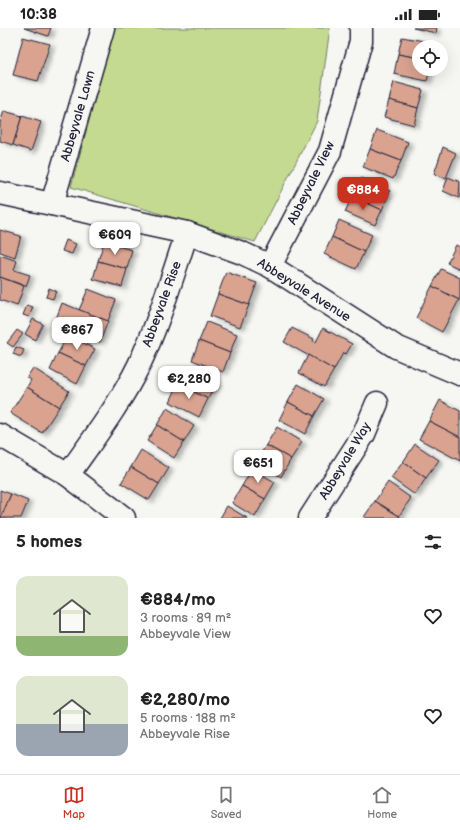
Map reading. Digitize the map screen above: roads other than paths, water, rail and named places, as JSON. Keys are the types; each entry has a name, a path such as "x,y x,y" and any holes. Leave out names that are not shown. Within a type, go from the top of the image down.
{"street":[{"name":"Abbeyvale Lawn","path":"52,204 103,28"},
{"name":"Abbeyvale View","path":"270,266 330,151 361,41 361,28"},
{"name":"Abbeyvale Avenue","path":"0,193 187,233 242,253 270,266 396,347 460,374"},
{"name":"Abbeyvale Rise","path":"68,475 122,396 139,364 157,323 187,233"},
{"name":"Abbeyvale Way","path":"310,518 364,434 377,403"},
{"path":"0,435 68,475 124,518"}]}
